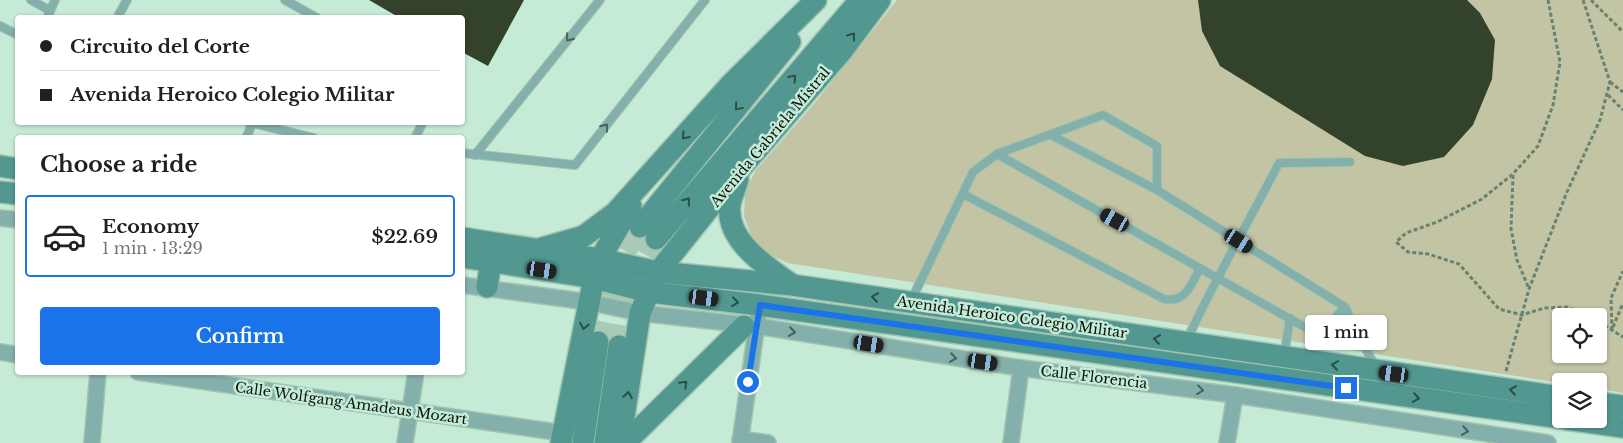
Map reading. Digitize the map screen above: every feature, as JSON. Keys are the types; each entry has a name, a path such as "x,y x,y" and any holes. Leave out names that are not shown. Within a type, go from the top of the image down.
{"street":[{"path":"535,250 584,236 615,213 731,84 816,0"},
{"name":"Avenida Gabriela Mistral","path":"822,0 745,99 648,233 860,0"},
{"name":"Avenida Gabriela Mistral","path":"620,443 640,313 658,272 742,167 842,50 880,0"},
{"path":"0,166 15,168"},
{"path":"742,167 730,206 732,224 752,256 792,285"},
{"path":"562,438 588,302 597,269 645,181"},
{"path":"0,192 15,194"},
{"path":"0,218 15,220"},
{"name":"Avenida Heroico Colegio Militar","path":"465,242 535,250 597,269 649,292 760,305 1552,417"},
{"name":"Avenida Heroico Colegio Militar","path":"465,242 491,261 658,272 792,285 1552,396"},
{"path":"487,287 491,261"},
{"path":"465,285 588,302"},
{"name":"Calle Florencia","path":"588,302 640,313 750,326 1021,368 1235,395 1491,439 1548,443"},
{"path":"760,305 750,326 740,441 768,443"},
{"path":"625,443 750,326"},
{"path":"583,443 609,344 605,443"},
{"path":"0,352 15,354"},
{"path":"1011,443 1021,368"},
{"path":"92,443 98,375"},
{"name":"Calle Wolfgang Amadeus Mozart","path":"159,375 410,411 562,438"},
{"path":"405,443 416,375"},
{"path":"1227,443 1235,395"},
{"path":"1607,404 1623,406"},
{"path":"1607,425 1623,427"}],"lane":[{"path":"31,0 48,14 55,0"},
{"path":"119,15 127,0"},
{"path":"285,0 312,15"},
{"path":"475,155 600,0"},
{"path":"465,153 575,165 705,0"},
{"path":"0,26 15,34"},
{"path":"910,302 973,172 997,154 1104,115 1158,146 1157,190"},
{"path":"258,125 299,135"},
{"path":"272,135 275,130"},
{"path":"1050,135 1157,190 1345,307 1377,371"},
{"path":"997,154 1308,329 1329,324 1345,307"},
{"path":"1186,343 1217,278 1239,241 1279,163 1350,162"},
{"path":"963,194 1164,299 1174,300 1185,295 1200,268"},
{"path":"1283,357 1290,318"}],"path":[{"path":"1548,0 1560,62 1553,105 1538,146 1513,174 1482,199 1436,222 1406,232 1396,242 1408,252 1428,254 1459,264 1499,309 1522,314 1544,308 1570,308"},
{"path":"1500,389 1530,289 1567,192 1600,120 1610,82 1583,0"},
{"path":"1591,0 1623,32"},
{"path":"1610,82 1623,92"},
{"path":"1607,94 1623,110"},
{"path":"1513,174 1511,229 1517,260 1530,289"},
{"path":"1612,330 1612,298 1623,271"},
{"path":"1612,330 1623,303"},
{"path":"1607,327 1623,337"}],"green space":[{"path":"897,0 1623,0 1623,393 1607,390 1607,373 1552,373 1552,382 788,263 766,253 751,235 744,216 745,191 756,170 813,105"}],"building":[{"path":"369,0 524,0 488,66 465,54 465,15 395,15"},
{"path":"1198,0 1467,0 1480,13 1495,40 1492,79 1473,125 1444,157 1403,166 1365,156 1220,66 1202,31"}],"tunnel":[{"path":"598,342 613,272 640,227"},
{"path":"619,346 628,290 656,239"}],"route":[{"path":"748,382 760,305 1346,388"}]}
